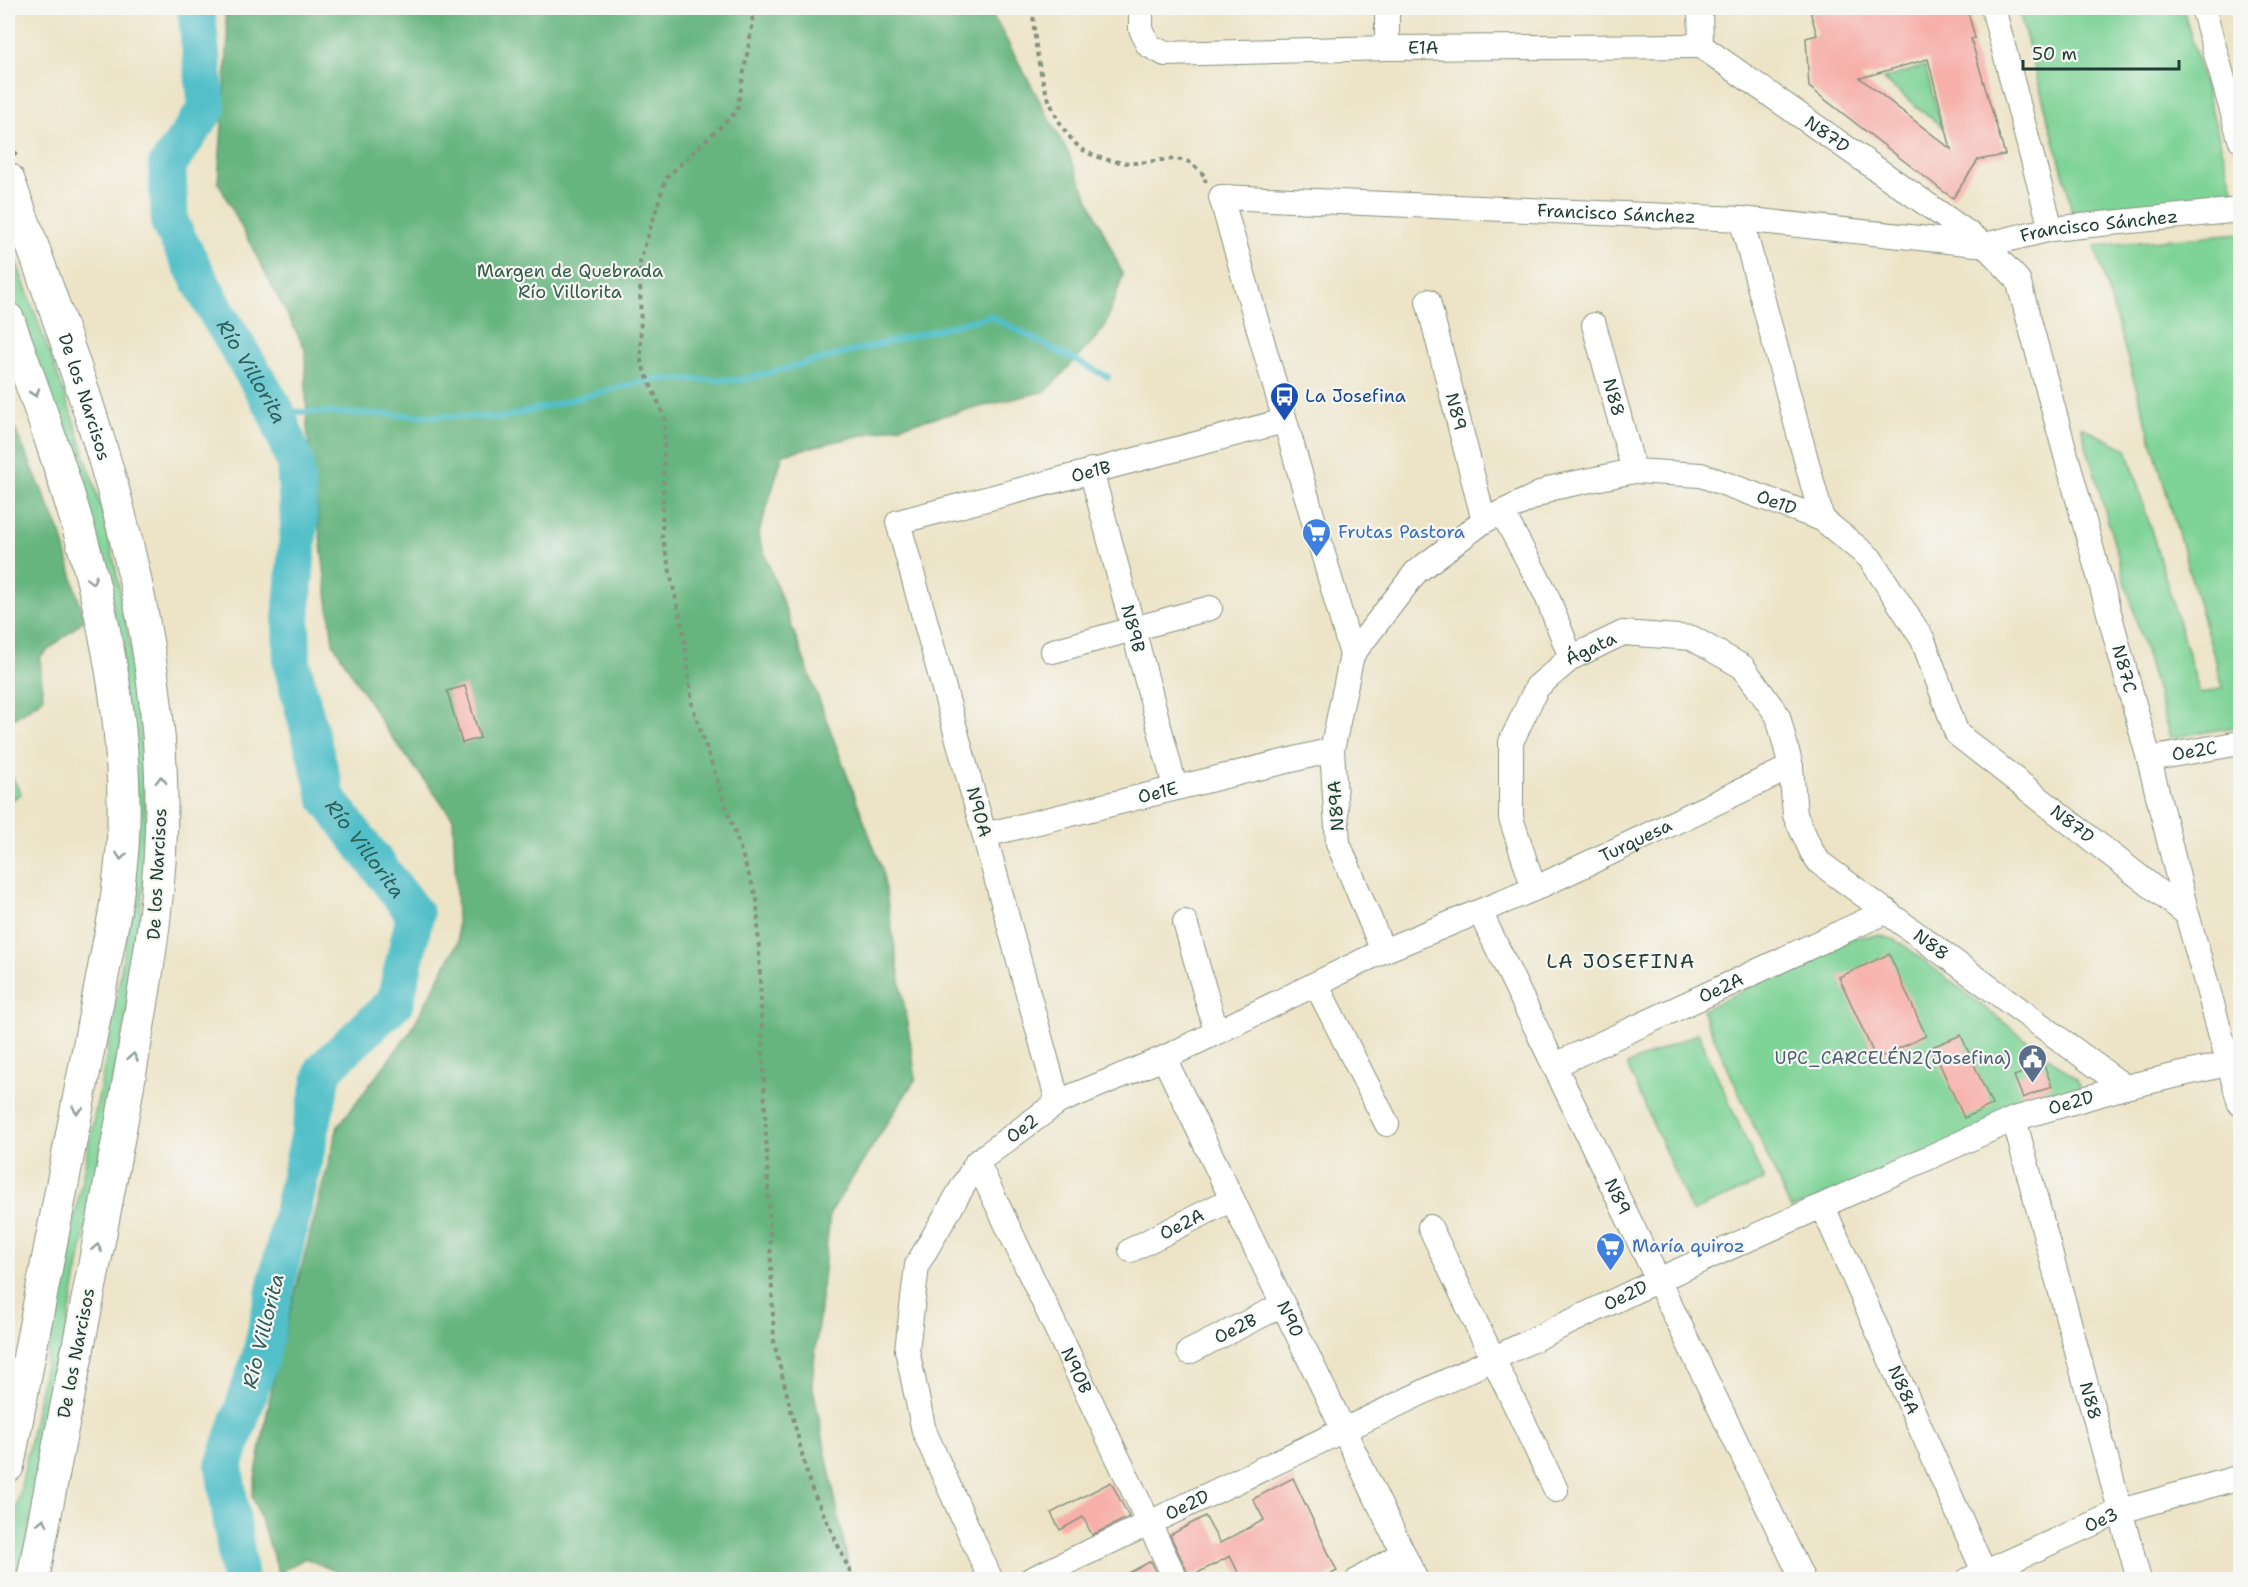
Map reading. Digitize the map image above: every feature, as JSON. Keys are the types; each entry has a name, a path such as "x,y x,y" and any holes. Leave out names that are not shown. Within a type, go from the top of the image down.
{"main road":[{"name":"De los Narcisos","path":"8,179 94,429 122,522 153,684 161,780 160,860 155,933 118,1144 33,1580"},
{"name":"De los Narcisos","path":"8,319 54,449 92,580 115,689 123,802 123,840 115,911 8,1466"}],"street":[{"name":"E1A","path":"1141,8 1142,29 1148,45 1165,54 1387,48 1701,46"},
{"path":"1387,8 1387,48"},
{"path":"1700,8 1701,46"},
{"path":"1993,8 2051,229"},
{"path":"2203,8 2241,139"},
{"name":"N87D","path":"1701,46 1984,245"},
{"name":"Francisco Sánchez","path":"1221,197 1741,219 1984,245 2051,229 2241,210"},
{"path":"1221,197 1284,422"},
{"path":"1741,219 1822,519"},
{"name":"N87C","path":"1984,245 2018,280 2149,759 2187,914 2235,1062 2241,1104"},
{"name":"N89","path":"1428,301 1493,516 1546,594 1570,658"},
{"name":"N88","path":"1594,325 1634,471"},
{"name":"Oe1B","path":"898,522 1284,422"},
{"name":"N89A","path":"1284,422 1352,655"},
{"name":"N89B","path":"1092,470 1175,787"},
{"name":"Oe1D","path":"1493,516 1552,488 1634,471 1701,474 1822,519 1870,558 1923,640 1957,734"},
{"name":"N89A","path":"1383,951 1338,843 1332,750 1352,655 1416,572 1493,516"},
{"name":"N90A","path":"898,522 1058,1102"},
{"path":"1053,651 1210,608"},
{"name":"Ágata","path":"1534,889 1511,818 1511,742 1537,687 1570,658 1623,633 1692,638 1743,667 1778,716 1791,767"},
{"name":"N87D","path":"1957,734 2187,914"},
{"name":"Oe2C","path":"2149,759 2241,743"},
{"name":"Oe1E","path":"985,835 1332,750"},
{"name":"N88","path":"1791,767 1795,815 1812,852 1820,863 2125,1087"},
{"name":"Turquesa","path":"1480,912 1534,889 1791,767"},
{"name":"Oe2A","path":"1555,1065 1887,911"},
{"name":"N89","path":"1480,912 1803,1580"},
{"name":"Oe2","path":"991,1580 924,1431 907,1350 917,1265 977,1162 1058,1102 1164,1058 1216,1030 1383,951 1480,912"},
{"path":"1185,922 1216,1030"},
{"path":"1316,984 1387,1124"},
{"name":"N90","path":"1164,1058 1416,1580"},
{"name":"Oe2D","path":"1030,1580 1149,1521 1658,1280 1823,1208 1987,1122 2017,1112 2235,1062"},
{"name":"N88","path":"2017,1112 2139,1580"},
{"name":"N90B","path":"977,1162 1176,1580"},
{"name":"Oe2A","path":"1131,1250 1232,1199"},
{"name":"N88A","path":"1823,1208 1976,1576"},
{"path":"1430,1227 1556,1490"},
{"name":"Oe2B","path":"1189,1352 1282,1305"},
{"name":"Oe3","path":"1976,1576 2121,1511 2241,1477"},
{"path":"1358,1580 1403,1553"}],"path":[{"path":"750,8 753,21 737,111 666,178 640,261 640,363 665,418 662,536 684,635 692,705 757,899 774,1343 810,1485 854,1580"},
{"path":"1033,8 1037,66 1055,112 1077,146 1096,156 1129,163 1157,160 1188,162 1206,177 1202,198 1221,197"}],"green space":[{"name":"Margen de Quebrada Río Villorita","path":"224,8 989,8 1066,149 1123,275 1104,329 1046,391 783,454 758,536 882,869 916,1078 830,1213 812,1383 851,1579 356,1580 305,1558 279,1573 252,1495 275,1370 338,1126 410,1032 458,942 453,818 385,728 333,643 307,427 305,349 218,182 228,38"},
{"path":"2018,8 2183,8 2235,195 2072,214 2068,191"},
{"path":"1925,66 1942,127 1883,79"},
{"path":"2240,233 2240,726 2170,738 2081,427 2127,449 2200,694 2223,688 2095,246"},
{"path":"8,239 74,421 102,510 115,565 137,681 147,838 136,965 19,1580 8,1579 8,1552 107,1053 132,905 112,601 106,569 8,298"},
{"path":"8,413 61,534 84,620 40,657 43,699 8,722"},
{"path":"8,769 21,794 8,802"},
{"path":"1878,935 1905,946 2077,1079 2080,1086 2078,1092 1791,1209 1702,1010 1852,938"},
{"path":"1698,1033 1764,1180 1692,1212 1627,1065"}],"building":[{"path":"1809,8 1967,8 1975,38 1971,39 2005,155 1978,160 1953,198 1809,87 1806,38 1817,35","holes":["1928,59 1951,149 1860,78"]},
{"path":"465,686 480,738 462,743 447,691"},
{"path":"1889,954 1926,1036 1876,1059 1839,977"},
{"path":"1961,1035 1992,1105 1964,1118 1932,1047"},
{"path":"2044,1065 2052,1086 2023,1098 2014,1076"},
{"path":"1293,1478 1337,1571 1320,1580 1242,1580 1230,1556 1190,1577 1170,1535 1205,1516 1220,1543 1264,1520 1253,1499"},
{"path":"1111,1482 1129,1517 1092,1535 1083,1517 1060,1530 1051,1513"},
{"path":"1151,1561 1160,1580 1116,1580"}],"waterway":[{"name":"Río Villorita","path":"196,8 207,108 167,166 170,224 217,313 276,411 295,463 299,524 291,618 292,665 327,798 415,915 395,1002 324,1069 260,1358 224,1466 240,1580"},
{"path":"276,411 502,418 652,379 741,380 990,316 1108,377"}],"place":[{"name":"La Josefina","path":"1284,422"},
{"name":"Frutas Pastora","path":"1317,558"},
{"name":"UPC_CARCELÉN2(Josefina)","path":"2032,1084"},
{"name":"María quiroz","path":"1611,1272"}],"district":[{"name":"LA JOSEFINA","path":"1621,961"}]}
